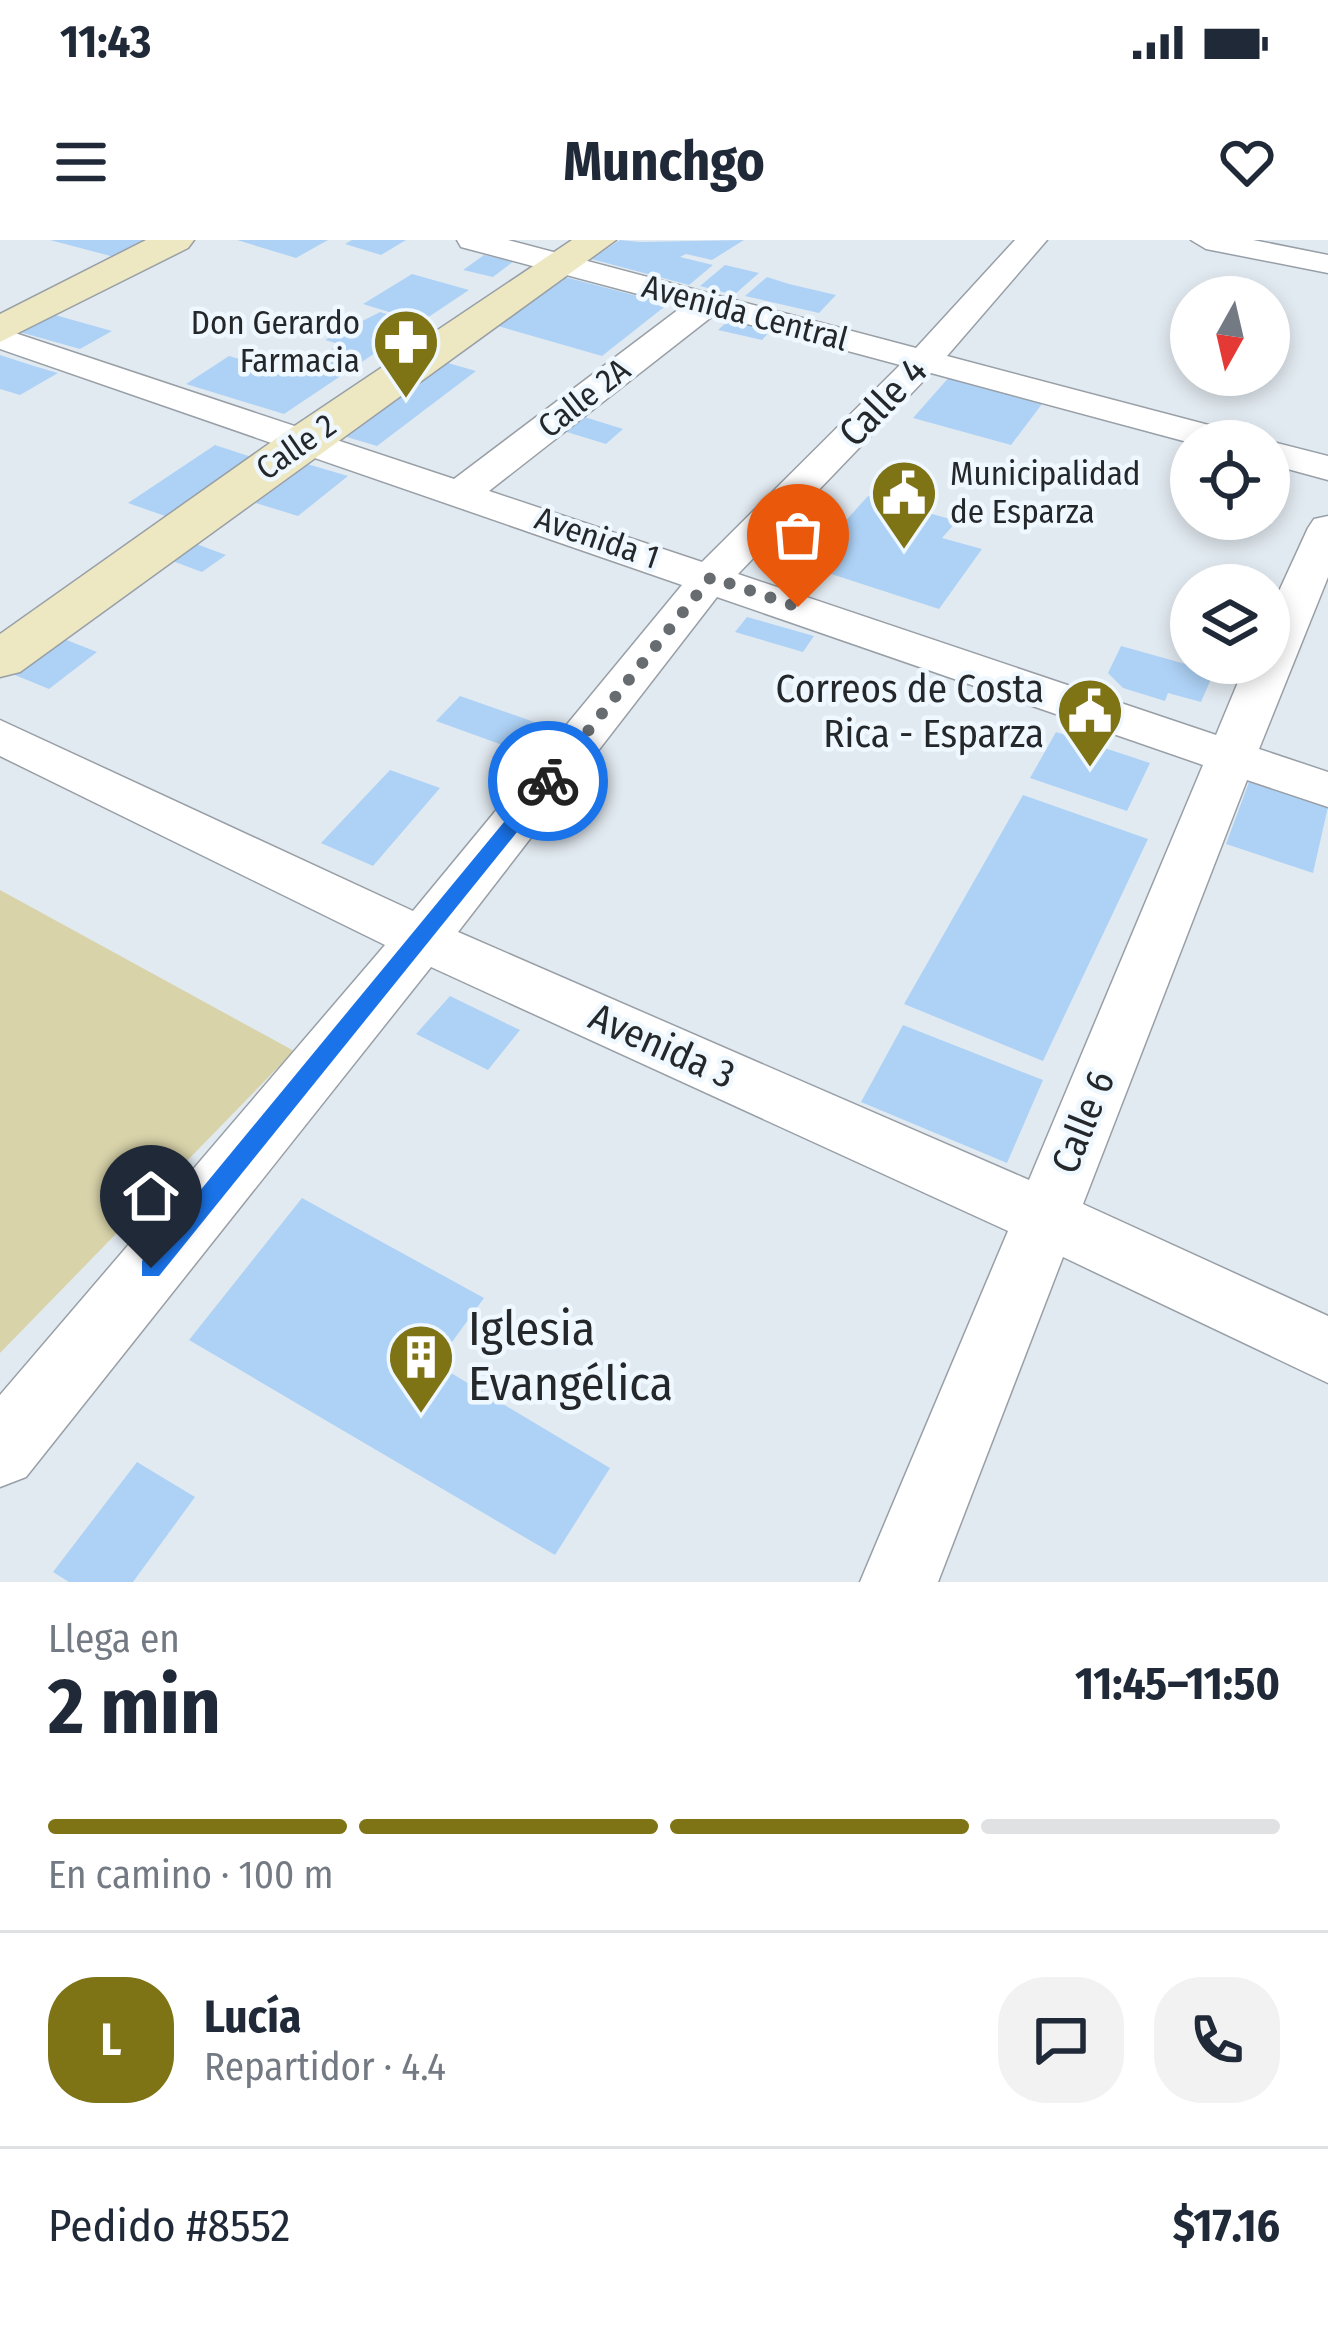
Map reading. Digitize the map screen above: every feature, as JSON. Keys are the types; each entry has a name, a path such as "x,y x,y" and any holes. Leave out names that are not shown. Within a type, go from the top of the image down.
{"street":[{"path":"0,334 175,240"},
{"name":"Avenida Central","path":"472,240 580,252 707,304 1170,426"},
{"name":"Calle 4","path":"0,1451 422,939 711,577 924,360 1032,240"},
{"path":"1207,240 1259,245 1328,264"},
{"name":"Calle 2","path":"0,660 303,441 580,252"},
{"name":"Calle 2A","path":"461,493 707,304"},
{"name":"Avenida 1","path":"0,334 1328,790"},
{"path":"1290,458 1328,468"},
{"name":"Calle 6","path":"1290,634 1311,606 1328,528"},
{"name":"Calle 6","path":"899,1582 1261,684"},
{"name":"Avenida 3","path":"0,736 422,939 1045,1217 1328,1350"}],"shaded area":[{"path":"0,890 294,1051 0,1353"}],"building":[{"path":"50,240 153,240 118,258"},
{"path":"237,240 328,240 296,258"},
{"path":"406,240 381,255 345,244"},
{"path":"620,240 744,240 712,260 680,257 713,265 689,285 591,259"},
{"path":"484,255 514,261 493,277 463,270"},
{"path":"725,265 759,273 734,295 700,286"},
{"path":"412,274 469,290 421,322 363,304"},
{"path":"561,276 668,304 602,356 491,324"},
{"path":"767,277 836,295 819,313 745,296"},
{"path":"380,312 413,322 386,339 393,341 284,414 186,384 229,356 293,375 339,344 325,340"},
{"path":"48,313 112,331 80,349 16,331"},
{"path":"731,318 774,327 762,340 718,330"},
{"path":"0,355 58,373 20,395 0,389"},
{"path":"434,359 476,371 377,446 333,433"},
{"path":"951,375 1045,400 1011,445 913,418"},
{"path":"575,414 623,429 606,444 557,429"},
{"path":"215,445 267,462 182,522 128,503"},
{"path":"297,461 348,476 298,516 246,500"},
{"name":"Municipalidad de Esparza","path":"868,496 957,521 942,538 982,549 939,609 822,571 836,554 820,549"},
{"path":"191,542 226,555 202,572 167,559"},
{"path":"747,617 814,636 803,652 735,632"},
{"path":"59,637 97,652 49,689 10,673"},
{"path":"1121,646 1170,660 1170,684 1209,684 1201,702 1168,693 1165,701 1123,688 1108,673"},
{"path":"460,696 540,724 516,750 436,721"},
{"name":"Correos de Costa Rica - Esparza","path":"1056,732 1150,763 1127,811 1030,778"},
{"path":"390,770 440,788 373,866 321,843"},
{"path":"1249,782 1328,807 1313,873 1226,844"},
{"path":"1023,795 1148,839 1043,1061 904,1004"},
{"path":"450,996 520,1030 488,1070 416,1034"},
{"path":"903,1025 1043,1080 1007,1163 861,1102"},
{"name":"Iglesia Evangélica","path":"302,1198 484,1298 436,1364 610,1468 555,1555 189,1340"},
{"path":"137,1462 195,1497 133,1582 69,1582 53,1572"}],"way so far":[{"path":"548,781 711,577 798,607"}],"place":[{"name":"Don Gerardo Farmacia","path":"406,401"},
{"name":"Municipalidad de Esparza","path":"904,552"},
{"name":"Correos de Costa Rica - Esparza","path":"1090,770"},
{"name":"Iglesia Evangélica","path":"421,1416"}],"route":[{"path":"151,1268 548,781"}]}
